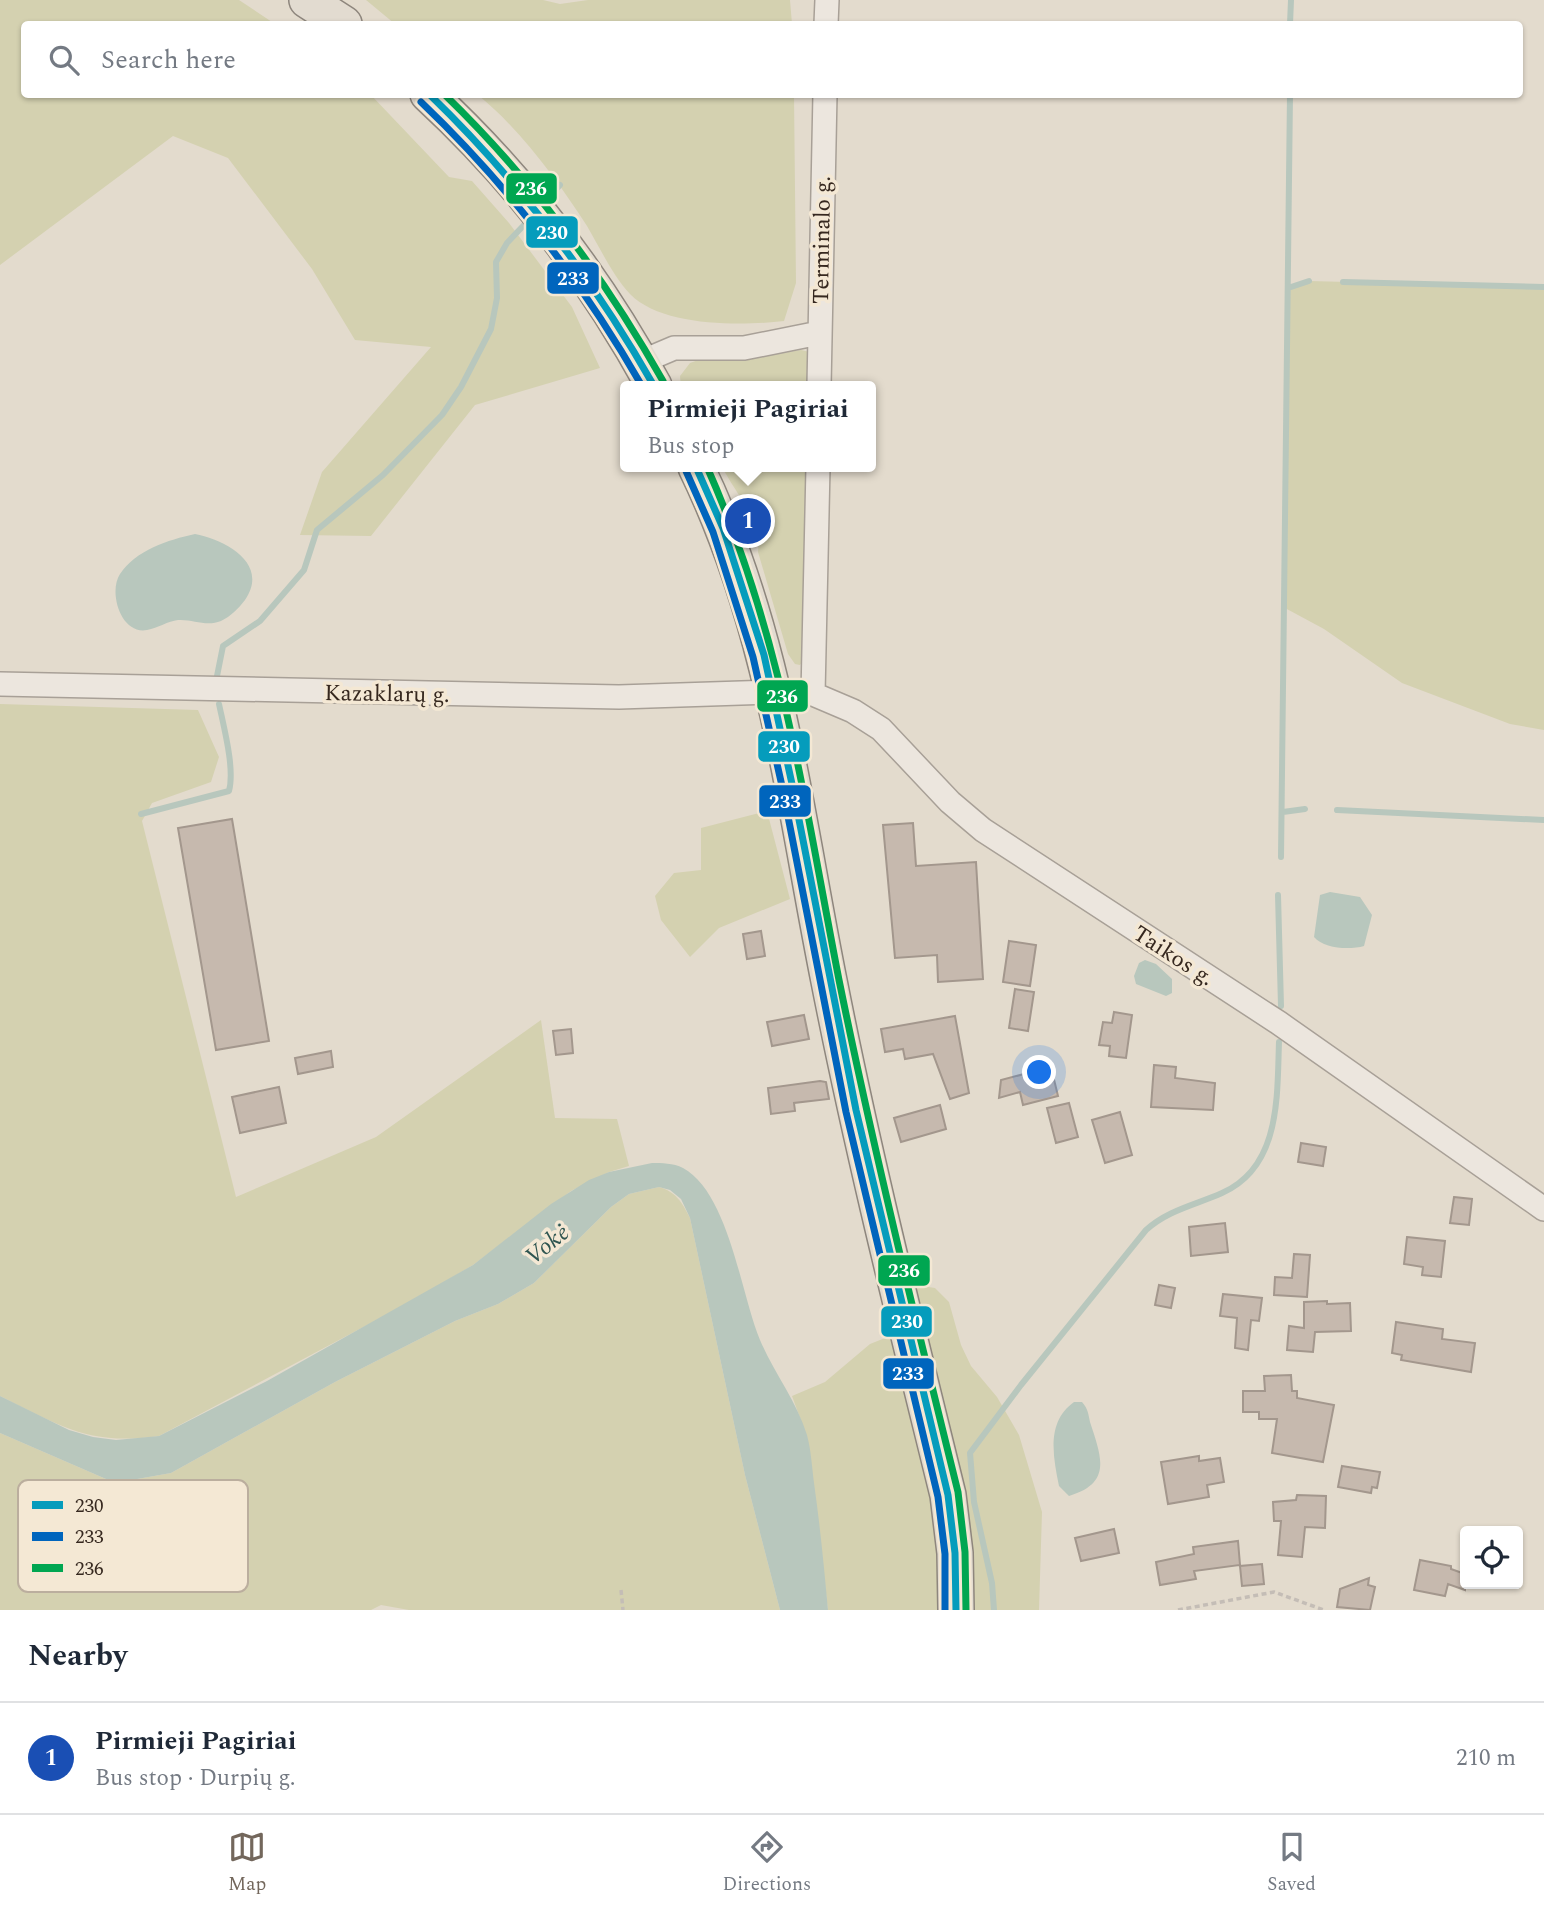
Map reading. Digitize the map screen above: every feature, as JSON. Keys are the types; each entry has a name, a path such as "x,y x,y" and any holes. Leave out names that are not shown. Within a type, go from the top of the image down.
{"main road":[{"path":"307,0 339,21"},
{"path":"432,98 489,154 557,235 648,374"},
{"path":"698,472 733,554 775,692 858,1126 948,1495 955,1553 957,1610"}],"street":[{"path":"826,21 827,0"},
{"name":"Terminalo g.","path":"819,381 825,98"},
{"path":"648,374 674,348 744,348 820,333"},
{"path":"775,692 813,694 818,472"},
{"name":"Kazaklarų g.","path":"0,684 619,696 775,692"},
{"name":"Taikos g.","path":"813,694 853,711 881,729 950,802 983,830 1279,1023 1544,1209"}],"path":[{"path":"621,1590 623,1610"},
{"path":"1178,1610 1273,1592 1324,1610"}],"shaded area":[{"path":"0,0 239,0 270,21 21,21 21,98 374,98 449,177 472,181 509,223 572,307 600,368 475,405 371,536 300,535 322,472 431,347 355,340 312,269 228,158 173,136 0,265"},
{"path":"366,0 543,0 560,4 588,0 790,0 792,21 391,21"},
{"path":"481,98 794,98 796,283 784,321 747,324 703,322 662,313 644,305 630,294 618,279 564,191 509,123"},
{"path":"1309,281 1544,287 1544,730 1510,724 1402,683 1324,629 1285,608 1288,288"},
{"path":"801,350 810,352 813,381 680,381 680,376 690,363 704,358 740,360"},
{"path":"725,472 810,472 805,658 800,665 795,664 788,654 758,552 756,529 747,508"},
{"path":"0,704 198,710 219,757 211,782 152,803 142,821 236,1197 376,1137 541,1020 555,1118 617,1119 629,1166 609,1172 571,1191 473,1265 416,1299 159,1436 94,1436 58,1424 0,1396"},
{"path":"767,811 790,899 719,928 690,957 661,920 655,896 674,873 701,870 701,828"},
{"path":"659,1187 678,1198 690,1218 745,1475 780,1610 409,1610 381,1605 371,1610 0,1610 0,1433 106,1479 116,1480 18,1480 18,1592 248,1592 248,1480 132,1480 171,1473 335,1382 455,1321 498,1304 534,1283 611,1207 629,1194"},
{"path":"909,1284 935,1288 949,1302 961,1345 971,1366 997,1397 1019,1435 1042,1512 1039,1610 968,1610"},
{"path":"895,1334 926,1463 938,1532 941,1610 828,1610 807,1437 792,1396 825,1382 870,1344"}],"water":[{"path":"195,534 231,548 248,564 252,575 251,587 245,600 231,615 215,623 178,620 147,630 130,626 119,611 116,601 120,574 144,552 174,539"},
{"path":"1330,892 1360,897 1372,915 1364,946 1338,948 1324,944 1314,937 1320,895"},
{"path":"1145,960 1156,964 1172,979 1172,993 1166,996 1136,984 1134,976 1139,963"},
{"name":"Vokė","path":"652,1163 671,1164 683,1168 699,1181 712,1199 732,1246 760,1340 807,1435 828,1610 780,1610 745,1475 690,1218 681,1199 670,1190 659,1187 629,1194 611,1207 534,1283 498,1304 455,1321 335,1382 171,1473 132,1480 106,1479 0,1433 0,1396 69,1430 93,1437 116,1440 159,1436 267,1381 473,1265 551,1204 589,1180 609,1172"},
{"path":"1074,1402 1082,1402 1087,1409 1098,1446 1100,1467 1092,1484 1069,1496 1059,1486 1054,1440 1059,1419"}],"building":[{"path":"232,819 269,1041 216,1050 178,828"},
{"path":"913,823 916,866 976,862 983,979 938,982 937,955 895,958 883,825"},
{"path":"761,931 765,956 747,959 743,934"},
{"path":"1009,941 1036,945 1030,986 1003,982"},
{"path":"1015,989 1034,992 1028,1031 1009,1028"},
{"path":"1114,1012 1132,1015 1126,1058 1109,1056 1110,1046 1099,1045 1103,1022 1112,1023"},
{"path":"804,1015 809,1039 772,1046 767,1022"},
{"path":"955,1016 969,1093 950,1099 933,1054 905,1059 903,1049 885,1052 881,1029"},
{"path":"571,1029 573,1053 556,1055 553,1031"},
{"path":"331,1051 333,1067 298,1074 295,1058"},
{"path":"1154,1065 1176,1067 1175,1078 1215,1083 1213,1110 1151,1107"},
{"path":"1051,1067 1058,1096 1023,1105 1020,1092 999,1098 1001,1080"},
{"path":"826,1082 829,1099 794,1103 795,1111 771,1114 768,1088"},
{"path":"279,1087 286,1123 240,1133 232,1097"},
{"path":"1069,1103 1078,1137 1056,1143 1047,1108"},
{"path":"940,1105 946,1129 901,1142 894,1118"},
{"path":"1120,1112 1132,1155 1105,1163 1092,1120"},
{"path":"1301,1143 1326,1147 1323,1166 1298,1162"},
{"path":"1454,1197 1472,1199 1469,1225 1450,1223"},
{"path":"1225,1223 1228,1252 1191,1256 1189,1227"},
{"path":"1407,1237 1445,1241 1441,1277 1422,1275 1423,1267 1404,1264"},
{"path":"1294,1254 1310,1255 1307,1297 1274,1295 1275,1277 1292,1278"},
{"path":"1159,1285 1175,1288 1171,1308 1155,1305"},
{"path":"1223,1294 1262,1298 1259,1321 1251,1320 1248,1350 1235,1348 1237,1318 1220,1316"},
{"path":"1327,1301 1327,1304 1350,1303 1351,1331 1315,1332 1313,1352 1287,1350 1289,1326 1304,1328 1304,1302"},
{"path":"1396,1322 1443,1329 1442,1339 1475,1343 1471,1372 1401,1360 1402,1355 1392,1353"},
{"path":"1291,1375 1292,1391 1297,1391 1297,1398 1334,1405 1323,1462 1272,1453 1277,1419 1259,1419 1259,1412 1243,1412 1243,1391 1265,1391 1264,1376"},
{"path":"1199,1456 1199,1461 1220,1458 1224,1482 1207,1485 1209,1497 1168,1504 1161,1462"},
{"path":"1342,1466 1380,1472 1377,1488 1372,1487 1371,1493 1338,1487"},
{"path":"1297,1495 1326,1496 1325,1528 1305,1527 1302,1557 1278,1555 1281,1521 1274,1521 1273,1502 1296,1500"},
{"path":"1114,1529 1119,1553 1081,1561 1075,1538"},
{"path":"1238,1541 1240,1565 1194,1571 1196,1579 1160,1585 1156,1562 1194,1554 1193,1547"},
{"path":"1420,1560 1451,1566 1451,1569 1460,1572 1460,1588 1448,1584 1445,1596 1414,1590"},
{"path":"1262,1564 1264,1584 1242,1586 1240,1566"},
{"path":"1369,1578 1368,1585 1375,1587 1370,1610 1337,1607 1340,1589"}],"waterway":[{"path":"1290,21 1291,0"},
{"path":"1281,857 1290,98"},
{"path":"549,197 560,185"},
{"path":"217,676 223,646 260,621 304,570 317,530 383,475 442,415 461,387 491,329 497,298 496,262 507,243 525,224"},
{"path":"1288,288 1309,281"},
{"path":"1343,282 1544,287"},
{"path":"141,814 229,791 230,760 219,704"},
{"path":"1283,812 1305,809"},
{"path":"1337,810 1544,820"},
{"path":"1278,895 1281,1006"},
{"path":"994,1610 992,1583 974,1502 970,1453 1146,1230 1173,1213 1222,1193 1241,1181 1256,1166 1272,1128 1276,1107 1279,1042"}],"transit line":[{"name":"230","path":"433,98 493,161 552,232 605,307 651,381"},
{"name":"236","path":"448,98 507,160 564,230 616,303 663,381"},
{"name":"233","path":"421,102 484,167 542,236 594,309 639,381"},
{"name":"233","path":"686,472 713,532 753,657 782,786 846,1112 938,1497 945,1554 945,1610"},
{"name":"230","path":"698,472 723,528 764,655 856,1110 948,1495 955,1553 956,1610"},
{"name":"236","path":"709,472 733,530 754,593 788,719 866,1109 958,1492 965,1552 966,1610"}],"place":[{"name":"Pirmieji Pagiriai","path":"748,521"}]}
